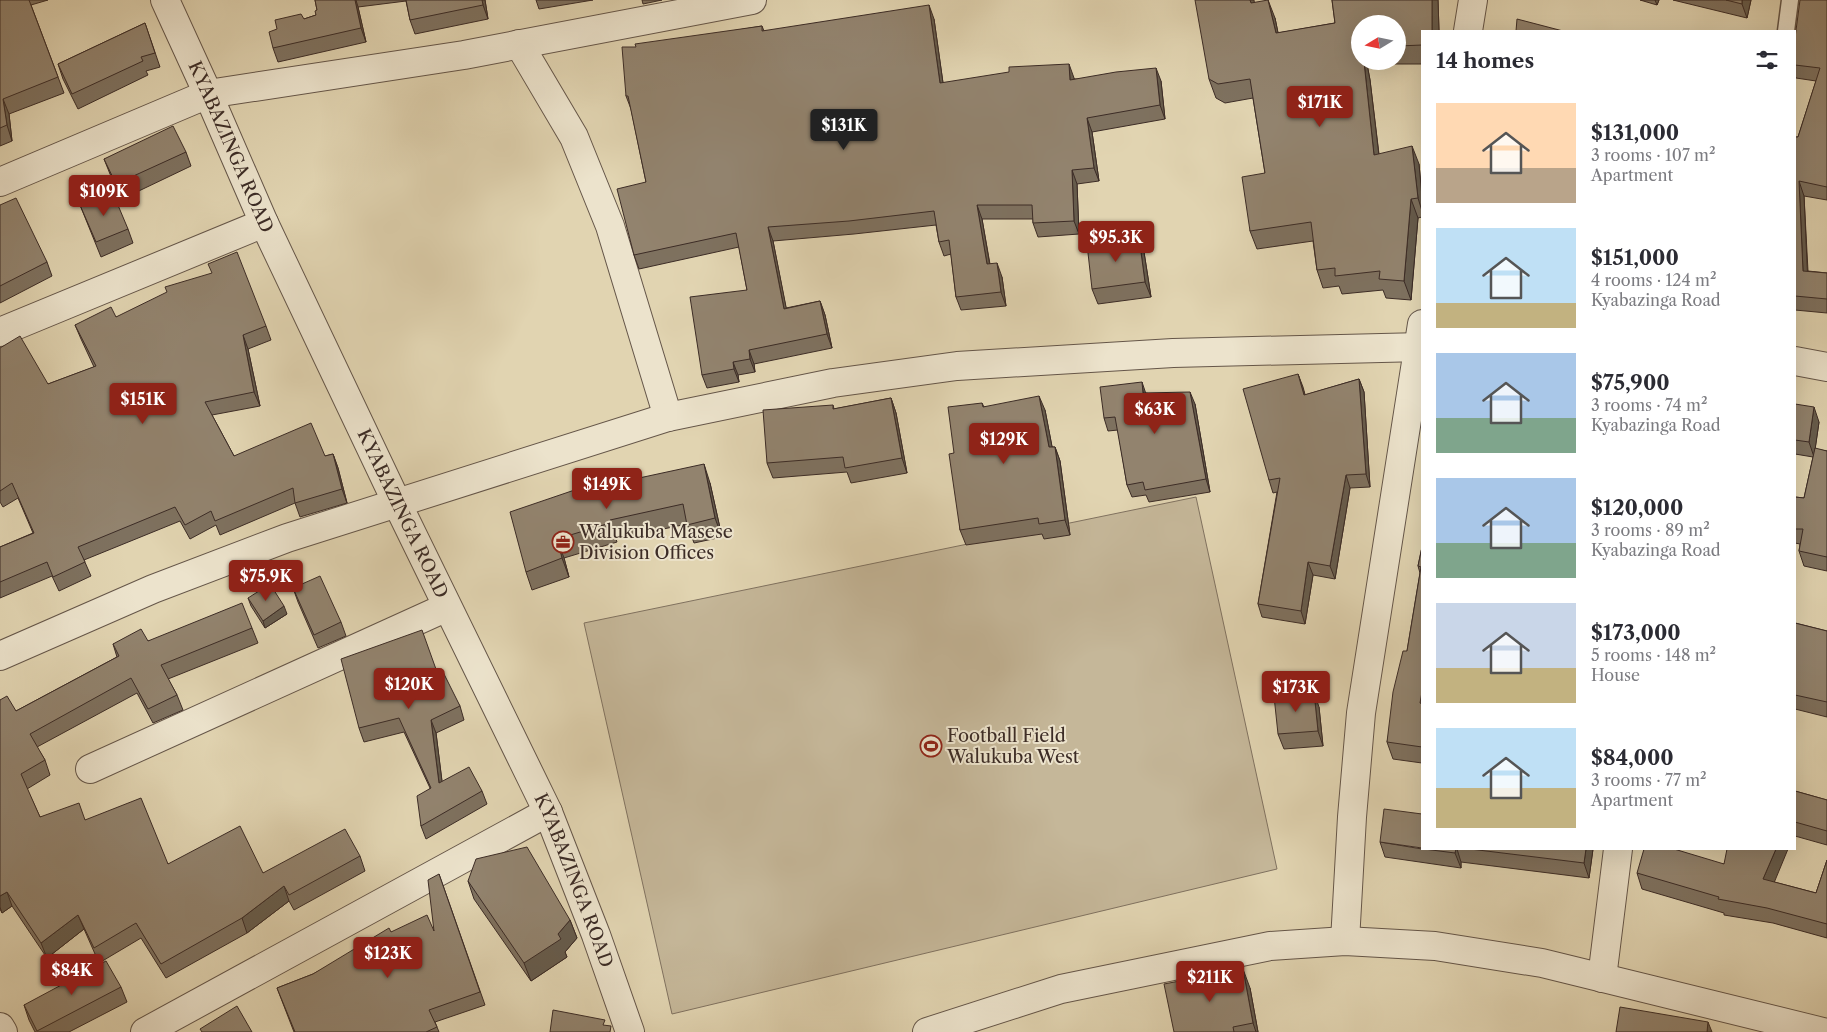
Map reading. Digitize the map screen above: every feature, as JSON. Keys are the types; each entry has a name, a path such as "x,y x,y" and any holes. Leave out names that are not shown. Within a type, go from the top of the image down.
{"street":[{"name":"KYABAZINGA ROAD","path":"165,0 264,223 397,504 548,812 596,935 630,1032"},
{"path":"0,182 208,94 464,55 752,0"},
{"path":"1468,30 1473,0"},
{"path":"519,44 574,137 610,226 668,417"},
{"path":"0,332 264,223"},
{"path":"0,656 153,589 287,538 668,417 833,383 957,366 1421,339 1361,713 1344,941"},
{"path":"1796,361 1827,367"},
{"path":"90,770 447,606"},
{"path":"145,1032 548,812"},
{"path":"1602,978 1618,850"},
{"path":"927,1032 1061,989 1270,946 1344,941 1436,946 1542,963 1823,1032"},
{"path":"0,1027 3,1032"}],"lane":[{"path":"1786,30 1790,0"}],"shaded area":[{"name":"Football Field Walukuba West","path":"1196,497 1277,869 672,1014 584,623"}],"building":[{"path":"0,0 29,0 58,77 3,99 7,125 0,128"},
{"path":"315,0 355,0 361,28 273,48 269,32 277,29 275,20 301,14 304,19 316,15"},
{"path":"406,0 482,0 483,5 410,20"},
{"path":"1195,0 1250,0 1251,3 1268,0 1276,33 1335,23 1332,0 1432,0 1432,30 1421,30 1421,45 1406,46 1406,15 1351,15 1351,70 1365,70 1374,155 1412,146 1418,198 1411,199 1404,281 1379,279 1380,271 1335,276 1335,268 1317,270 1311,222 1250,231 1242,177 1265,173 1250,79 1218,84 1209,79"},
{"path":"1726,0 1742,0 1742,4"},
{"path":"1800,0 1827,0 1827,187 1799,181 1803,271 1827,273 1827,299 1796,296 1796,137 1798,137 1820,68 1796,65 1796,30"},
{"path":"929,5 940,83 1009,72 1009,67 1069,64 1070,80 1116,72 1156,68 1160,105 1087,118 1094,168 1072,170 1074,221 1033,223 1032,205 977,205 987,264 997,263 1001,292 956,297 949,240 939,242 934,211 849,221 768,227 784,309 820,301 827,334 749,350 750,359 733,362 734,369 702,375 690,297 747,290 736,233 634,255 617,189 646,182 628,96 626,96 622,47 636,47 635,44 762,26 762,31"},
{"path":"1517,19 1559,30 1516,30"},
{"path":"145,23 155,53 141,57 143,61 72,94 58,64"},
{"path":"173,126 186,152 116,184 104,159"},
{"path":"112,191 128,229 96,242 80,205"},
{"path":"16,198 47,262 0,286 0,205"},
{"path":"1139,237 1145,282 1092,289 1087,244"},
{"path":"237,252 266,326 243,335 254,392 205,402 234,456 311,423 325,456 333,454 342,489 295,503 293,488 215,521 211,511 185,525 175,507 78,547 85,562 53,577 47,562 0,582 0,547 34,533 12,483 0,491 0,348 20,336 48,384 96,366 75,325 111,307 116,317 167,292 165,287 212,273 208,264"},
{"path":"1298,374 1304,395 1359,379 1366,474 1346,475 1330,566 1308,562 1301,611 1258,604 1280,478 1269,480 1243,389"},
{"path":"1142,382 1143,393 1190,392 1206,479 1145,490 1143,482 1127,485 1115,417 1104,418 1100,387"},
{"path":"1039,396 1049,447 1055,447 1065,520 1039,524 1038,518 960,530 949,454 954,453 948,407 982,403 983,407"},
{"path":"891,398 902,458 845,468 843,457 767,463 763,410 833,405 833,409"},
{"path":"1796,404 1814,407 1809,442 1796,440"},
{"path":"1815,448 1827,451 1827,557 1799,551 1803,529 1796,529 1796,497 1804,498"},
{"path":"704,464 715,518 687,525 683,504 610,520 610,523 557,539 562,558 526,572 510,512 601,481 602,486"},
{"path":"1421,552 1421,567 1418,566"},
{"path":"1421,567 1421,747 1387,742 1393,692 1403,651 1407,651"},
{"path":"320,576 341,622 314,635 293,588"},
{"path":"270,584 284,606 263,621 248,598"},
{"path":"242,603 252,628 161,665 177,695 148,709 131,678 30,734 45,760 21,774 40,817 79,803 85,820 141,798 168,864 240,826 263,873 345,829 360,856 289,895 284,886 242,918 161,964 136,923 94,948 78,915 41,943 7,892 0,896 0,700 7,696 16,711 119,656 113,644 141,629 148,641"},
{"path":"1796,623 1827,631 1827,702 1796,695"},
{"path":"422,630 437,672 442,670 460,706 431,720 439,783 469,767 482,791 421,826 417,796 431,788 399,718 359,728 341,659"},
{"path":"1314,692 1318,731 1278,734 1274,696"},
{"path":"1796,791 1827,800 1827,831 1796,822"},
{"path":"1384,809 1421,814 1421,848 1380,842"},
{"path":"527,847 570,920 558,934 561,939 524,963 468,881 476,859"},
{"path":"1432,850 1456,850 1455,853"},
{"path":"1478,850 1586,850 1584,863"},
{"path":"1644,850 1677,850 1724,864 1727,850 1776,850 1763,879 1816,893 1827,860 1827,924 1767,908 1718,899 1719,897 1637,873"},
{"path":"439,874 480,992 429,1010 437,1027 426,1032 295,1032 277,988 313,974 389,928 391,932 427,915 434,931 428,880"},
{"path":"106,961 121,987 37,1031 24,1005"},
{"path":"1243,969 1253,1023 1233,1027 1234,1032 1174,1032 1164,984"},
{"path":"237,1006 252,1032 202,1032 200,1029"},
{"path":"1620,1007 1708,1022 1707,1032 1616,1032"},
{"path":"553,1010 605,1020 603,1025 611,1026 610,1032 550,1032"}],"place":[{"name":"Walukuba Masese Division Offices","path":"563,542"},
{"name":"Football Field Walukuba West","path":"931,746"}]}
